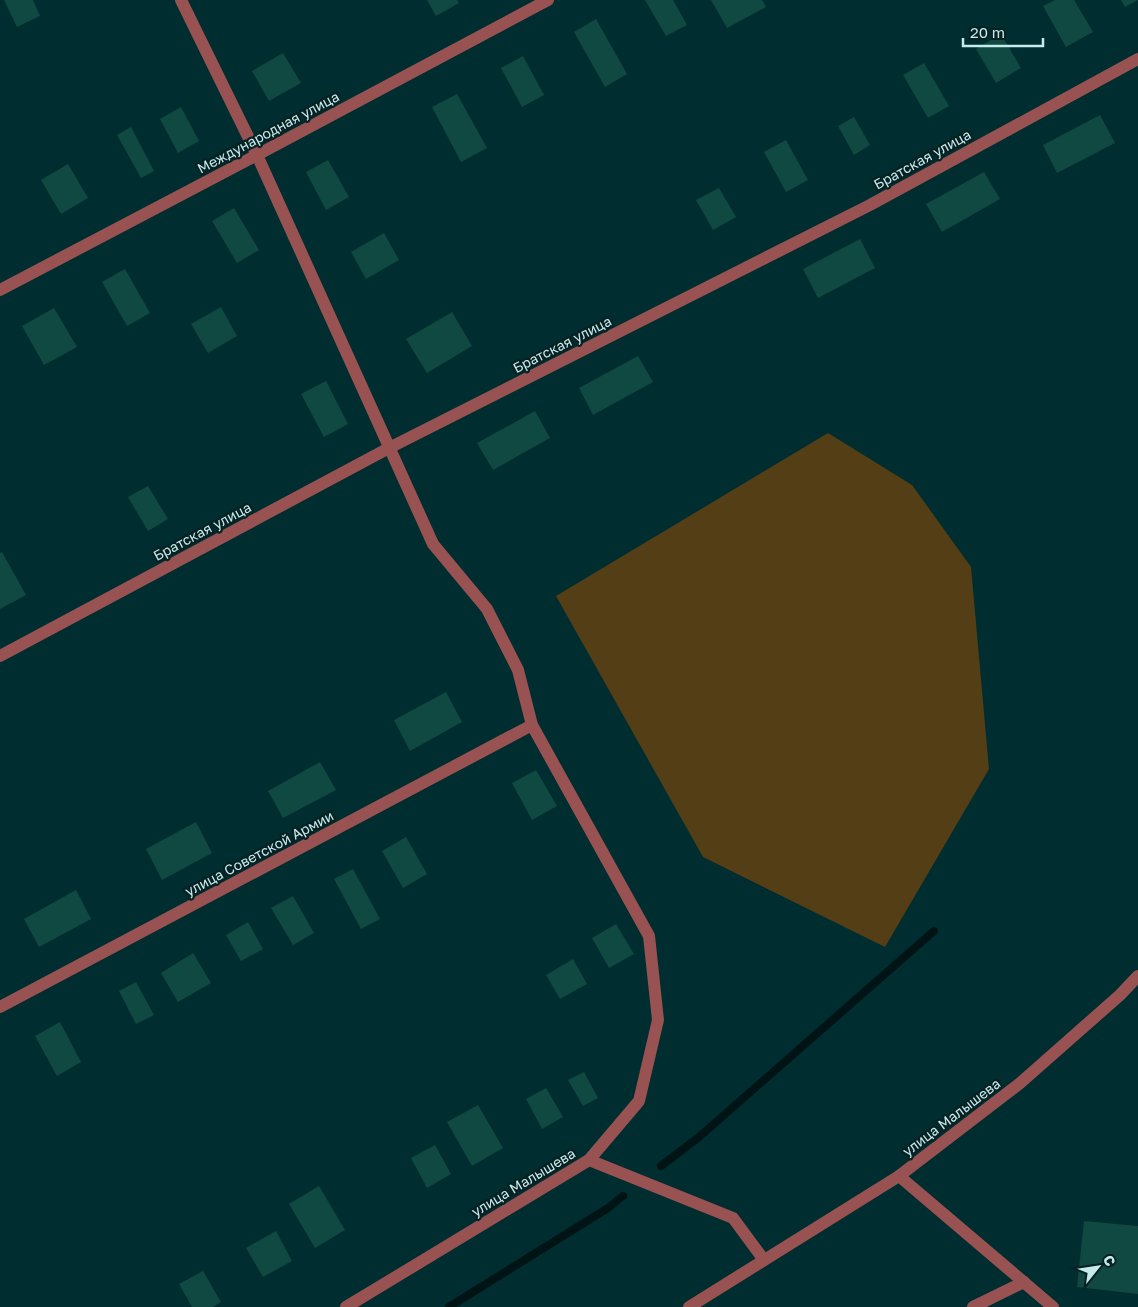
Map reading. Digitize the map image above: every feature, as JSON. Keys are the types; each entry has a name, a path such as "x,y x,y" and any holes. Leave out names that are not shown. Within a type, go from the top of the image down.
{"street":[{"path":"181,0 257,155 434,544 487,609 518,670 532,725 649,936 658,1020 639,1101 589,1160"},
{"name":"Международная улица","path":"0,290 548,0"},
{"name":"Братская улица","path":"0,656 389,448 870,205 1138,59"},
{"name":"улица Советской Армии","path":"0,1007 532,725"},
{"name":"улица Малышева","path":"689,1307 898,1176 1019,1084 1120,995 1138,976"},
{"name":"улица Малышева","path":"346,1307 589,1160 733,1218 764,1260"},
{"path":"898,1176 1053,1307"},
{"path":"973,1307 1024,1282"}],"shaded area":[{"path":"828,433 912,485 971,567 989,769 885,947 703,857 556,596"}],"building":[{"path":"4,0 33,0 40,16 17,27"},
{"path":"427,0 457,0 459,3 436,16"},
{"path":"645,0 673,0 687,25 666,36"},
{"path":"711,0 762,0 766,7 727,28"},
{"path":"1055,0 1074,0 1093,32 1066,47 1043,6"},
{"path":"1121,0 1138,0 1125,7"},
{"path":"596,19 627,74 605,87 574,32"},
{"path":"1001,34 1021,68 996,83 976,49"},
{"path":"283,53 301,83 269,101 252,71"},
{"path":"523,56 544,95 522,107 501,68"},
{"path":"924,63 949,106 928,118 903,75"},
{"path":"457,94 487,148 461,162 432,107"},
{"path":"181,107 199,141 178,153 160,119"},
{"path":"1100,115 1115,143 1057,173 1043,145"},
{"path":"854,117 870,145 854,155 838,126"},
{"path":"131,127 154,171 141,178 117,135"},
{"path":"786,140 808,180 786,192 764,152"},
{"path":"328,160 349,197 326,210 306,172"},
{"path":"68,164 88,198 61,214 41,180"},
{"path":"984,172 1000,199 942,232 926,204"},
{"path":"719,188 736,217 713,230 696,200"},
{"path":"234,208 259,250 237,263 212,221"},
{"path":"384,233 399,260 366,279 351,252"},
{"path":"860,239 875,268 818,298 803,269"},
{"path":"125,269 150,313 127,326 102,282"},
{"path":"221,307 237,336 208,353 191,324"},
{"path":"54,308 77,347 44,365 22,326"},
{"path":"452,312 472,346 427,373 406,339"},
{"path":"638,356 653,382 593,415 579,388"},
{"path":"326,381 348,424 324,437 301,394"},
{"path":"535,411 550,438 493,470 477,443"},
{"path":"148,486 168,519 148,531 128,497"},
{"path":"2,552 26,595 0,609 0,553"},
{"path":"446,692 462,722 410,751 394,720"},
{"path":"320,762 336,790 283,818 268,791"},
{"path":"536,770 557,806 532,820 512,783"},
{"path":"196,822 212,853 162,880 146,849"},
{"path":"406,837 427,874 403,888 382,851"},
{"path":"353,869 380,919 361,929 334,879"},
{"path":"76,890 91,919 39,947 24,919"},
{"path":"293,896 314,933 293,945 271,908"},
{"path":"248,922 263,949 241,961 226,935"},
{"path":"616,924 634,954 609,968 592,938"},
{"path":"193,953 211,983 178,1002 161,973"},
{"path":"573,959 587,984 560,999 546,975"},
{"path":"136,982 154,1015 136,1024 119,991"},
{"path":"60,1022 81,1062 57,1076 35,1036"},
{"path":"584,1072 598,1098 583,1106 568,1080"},
{"path":"546,1088 563,1117 542,1129 526,1099"},
{"path":"478,1105 503,1148 472,1166 447,1122"},
{"path":"435,1145 451,1174 427,1188 411,1158"},
{"path":"319,1186 345,1230 315,1248 289,1204"},
{"path":"1084,1221 1138,1226 1138,1294 1077,1287"},
{"path":"276,1231 292,1261 263,1277 246,1248"},
{"path":"203,1271 221,1302 213,1307 192,1307 179,1284"}],"waterway":[{"path":"661,1166 699,1137 934,931"},
{"path":"449,1307 608,1208 623,1196"}]}
